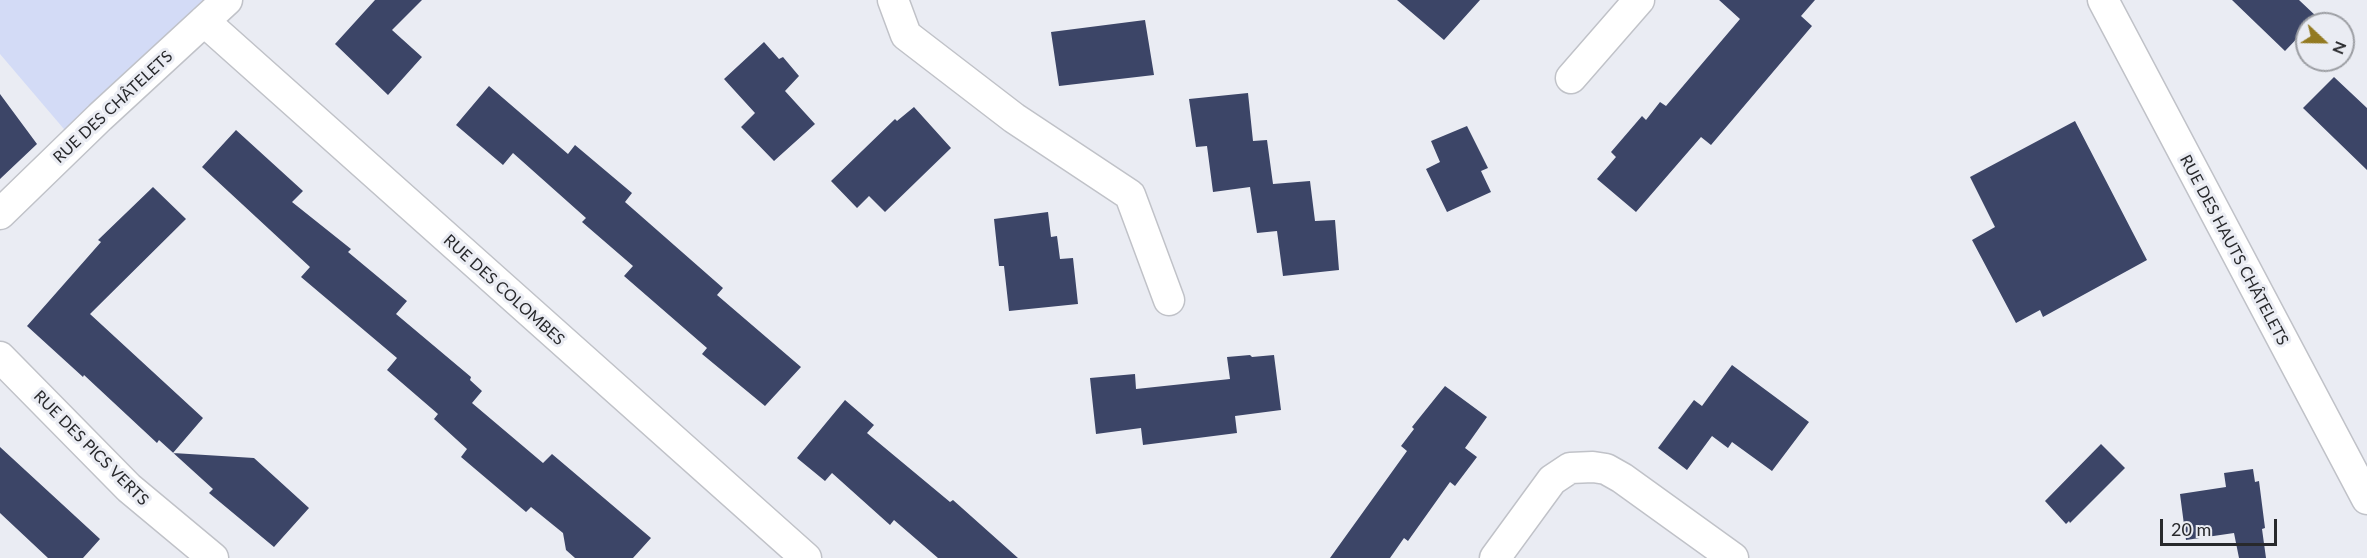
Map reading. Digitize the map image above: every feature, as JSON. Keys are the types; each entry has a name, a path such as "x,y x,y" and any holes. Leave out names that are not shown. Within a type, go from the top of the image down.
{"street":[{"name":"RUE DES CHÂTELETS","path":"0,214 226,0"},
{"path":"893,0 906,34 1014,118 1130,195 1169,300"},
{"path":"1571,78 1639,0"},
{"name":"RUE DES HAUTS CHÂTELETS","path":"2103,0 2367,499"},
{"name":"RUE DES COLOMBES","path":"204,21 806,558"},
{"name":"RUE DES PICS VERTS","path":"0,357 129,488 213,558"},
{"path":"1495,558 1552,480 1570,468 1593,466 1606,469 1622,478 1733,558"}],"shaded area":[{"path":"0,0 227,0 75,142 0,54"}],"building":[{"path":"375,0 422,0 392,30 422,57 388,95 335,44"},
{"path":"1397,0 1480,0 1444,40"},
{"path":"1719,0 1815,0 1801,16 1812,26 1711,145 1701,137 1636,212 1597,179 1616,157 1611,152 1642,116 1646,120 1660,102 1666,106 1740,19"},
{"path":"2232,0 2299,0 2312,12 2295,12 2295,41 2285,51"},
{"path":"1145,20 1154,75 1059,86 1051,32"},
{"path":"764,42 779,59 783,57 799,76 785,91 815,124 774,161 741,127 755,113 724,79"},
{"path":"2334,77 2367,108 2367,170 2303,108"},
{"path":"489,86 568,154 575,145 632,193 625,202 723,288 717,295 801,367 765,406 702,354 707,348 624,276 633,266 582,222 586,218 513,153 503,165 456,125"},
{"path":"1248,93 1253,141 1267,140 1273,184 1310,181 1315,221 1335,220 1339,270 1283,276 1277,231 1257,233 1250,187 1213,192 1207,146 1196,147 1189,99"},
{"path":"0,94 37,144 0,179"},
{"path":"914,107 951,148 885,212 869,196 857,208 831,181 895,119 897,121"},
{"path":"2075,121 2147,260 2043,317 2040,310 2016,323 1972,240 1995,227 1970,177"},
{"path":"1467,126 1488,168 1481,171 1491,192 1447,212 1426,169 1440,162 1431,141"},
{"path":"236,130 303,191 292,202 351,249 348,252 407,301 396,314 471,377 470,380 482,391 472,403 543,463 552,454 651,538 633,558 575,558 566,550 563,533 531,507 526,512 461,457 467,449 434,419 438,414 387,370 397,358 301,277 310,267 202,167"},
{"path":"153,187 186,219 90,314 203,418 173,453 159,440 157,443 27,326 101,242 98,240"},
{"path":"1048,212 1051,237 1057,236 1060,259 1073,258 1078,304 1009,311 1004,266 999,266 994,219"},
{"path":"1250,355 1252,357 1274,355 1281,410 1235,416 1237,433 1143,445 1141,428 1096,434 1090,378 1135,374 1136,389 1230,379 1227,357"},
{"path":"1732,365 1809,422 1772,471 1732,442 1728,448 1712,436 1687,470 1658,448 1694,400 1702,406"},
{"path":"1445,386 1487,417 1465,448 1477,457 1455,486 1450,482 1408,541 1404,538 1390,558 1330,558 1407,451 1401,446 1414,429 1412,427"},
{"path":"845,400 874,425 867,433 950,502 953,500 1018,558 938,558 894,520 890,525 832,473 825,481 797,458"},
{"path":"2101,444 2125,468 2070,523 2069,521 2066,524 2045,501"},
{"path":"0,447 100,539 83,558 48,558 0,513"},
{"path":"173,453 254,458 309,508 274,547 209,493 213,489"},
{"path":"2253,469 2255,482 2259,481 2266,558 2239,558 2234,533 2186,540 2180,494 2226,487 2224,473"}]}
